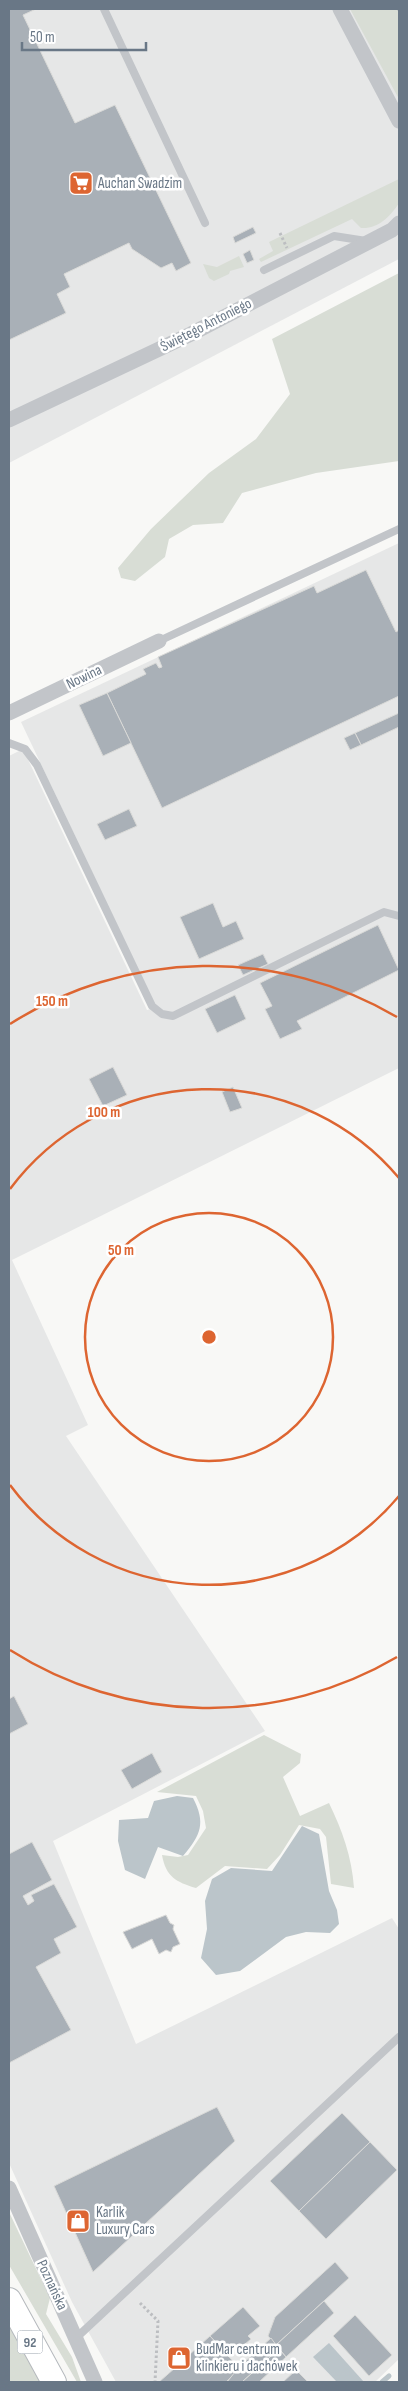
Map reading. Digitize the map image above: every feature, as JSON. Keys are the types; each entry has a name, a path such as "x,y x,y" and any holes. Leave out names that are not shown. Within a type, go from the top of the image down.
{"main road":[{"name":"92","path":"9,2300 54,2382"}],"street":[{"path":"340,9 399,121"},
{"name":"Świętego Antoniego","path":"9,420 191,334 392,230 399,223"},
{"name":"Nowina","path":"9,713 159,640"},
{"name":"Poznańska","path":"9,2188 95,2382"}],"lane":[{"path":"104,9 205,223"},
{"path":"264,270 334,236 368,242"},
{"path":"159,640 399,529"},
{"path":"9,743 25,749 37,765 152,1006 162,1014 174,1016 384,912 399,916"},
{"path":"76,2338 399,2037"}],"path":[{"path":"140,2303 158,2321 155,2382"}],"shaded area":[{"path":"9,9 376,9 399,45 399,259 9,463"},
{"path":"350,9 399,9 399,99"},
{"path":"399,179 399,203 388,217 378,224 361,228 352,219 261,262 259,259 273,251 269,242"},
{"path":"239,256 244,267 230,271 229,274 214,281 209,278 203,264 217,267"},
{"path":"399,273 399,461 316,473 242,493 223,523 193,525 169,539 165,557 135,581 121,578 118,568 151,529 209,473 256,439 290,394 272,339"},
{"path":"399,543 399,1068 12,1260 88,1425 66,1436 265,1731 53,1841 136,2044 392,1918 399,1929 399,2359 375,2382 116,2382 72,2302 9,2163 9,756 23,749 147,1010 156,1007 21,722"},
{"path":"264,1735 301,1754 300,1763 283,1777 300,1816 329,1803 346,1844 354,1888 331,1884 326,1837 320,1829 299,1825 280,1855 267,1869 225,1866 196,1888 178,1881 166,1869 162,1855 178,1857 188,1855 206,1828 203,1811 196,1796 157,1792"},
{"path":"177,1796 193,1798 197,1807 200,1828 194,1842 183,1856 158,1847 145,1879 125,1870 118,1841 119,1820 148,1818 154,1801"},
{"path":"302,1826 319,1834 329,1891 337,1910 339,1924 330,1933 306,1932 286,1937 240,1971 216,1975 201,1958 207,1929 205,1901 212,1879 231,1868 272,1871"},
{"path":"9,2212 50,2298 46,2314 72,2357 81,2382 77,2382 9,2265"},
{"path":"9,2321 44,2382 9,2382"},
{"path":"329,2343 364,2382 337,2382 313,2357"}],"building":[{"name":"Auchan Swadzim","path":"9,9 36,9 23,15 75,123 115,105 191,263 176,271 172,263 161,268 132,249 129,243 64,274 70,287 57,294 66,313 9,340"},
{"path":"253,227 256,233 235,243 233,237"},
{"path":"250,250 254,260 247,263 243,254"},
{"path":"366,570 396,632 399,630 399,696 162,808 107,693 146,674 143,669 156,663 159,668 162,667 158,657 314,586 317,593"},
{"path":"107,693 131,743 103,756 79,705"},
{"path":"399,713 399,727 361,745 355,733"},
{"path":"355,733 361,745 350,750 344,738"},
{"path":"129,809 137,826 105,840 97,824"},
{"path":"213,903 223,927 236,921 244,939 199,959 180,917"},
{"path":"378,925 399,970 297,1021 302,1029 280,1039 265,1009 272,1006 260,983"},
{"path":"263,954 268,964 243,975 238,965"},
{"path":"235,995 246,1019 217,1033 205,1009"},
{"path":"113,1067 127,1095 103,1106 89,1079"},
{"path":"233,1087 242,1108 230,1112 222,1092"},
{"path":"14,1696 28,1724 9,1734 9,1699"},
{"path":"152,1753 162,1772 132,1789 121,1770"},
{"path":"32,1842 52,1880 23,1896 28,1905 34,1901 31,1895 54,1884 77,1927 54,1939 61,1953 36,1967 71,2030 9,2063 9,1854"},
{"path":"166,1915 170,1923 174,1925 173,1929 180,1944 173,1947 171,1952 166,1950 159,1954 152,1939 132,1949 123,1932"},
{"path":"217,2107 235,2141 93,2272 54,2186"},
{"path":"342,2113 370,2142 299,2211 270,2181"},
{"path":"370,2142 397,2170 326,2239 299,2211"},
{"path":"335,2262 349,2278 276,2345 268,2336 275,2317"},
{"path":"324,2301 334,2313 286,2357 276,2345"},
{"path":"243,2307 260,2326 248,2336 251,2339 237,2351 234,2349 228,2355 210,2336"},
{"path":"355,2315 392,2355 369,2376 333,2336"},
{"path":"210,2336 240,2369 226,2382 159,2382 176,2367 168,2358 181,2346 189,2355"},
{"path":"271,2338 279,2349 242,2382 227,2382 239,2367"},
{"path":"279,2349 286,2357 259,2382 242,2382"},
{"path":"296,2370 308,2382 283,2382"}],"waterway":[{"path":"382,2382 389,2376"}],"place":[{"name":"Auchan Swadzim","path":"81,183"},
{"name":"Karlik Luxury Cars","path":"78,2221"},
{"name":"BudMar centrum klinkieru i dachówek","path":"179,2358"}]}
